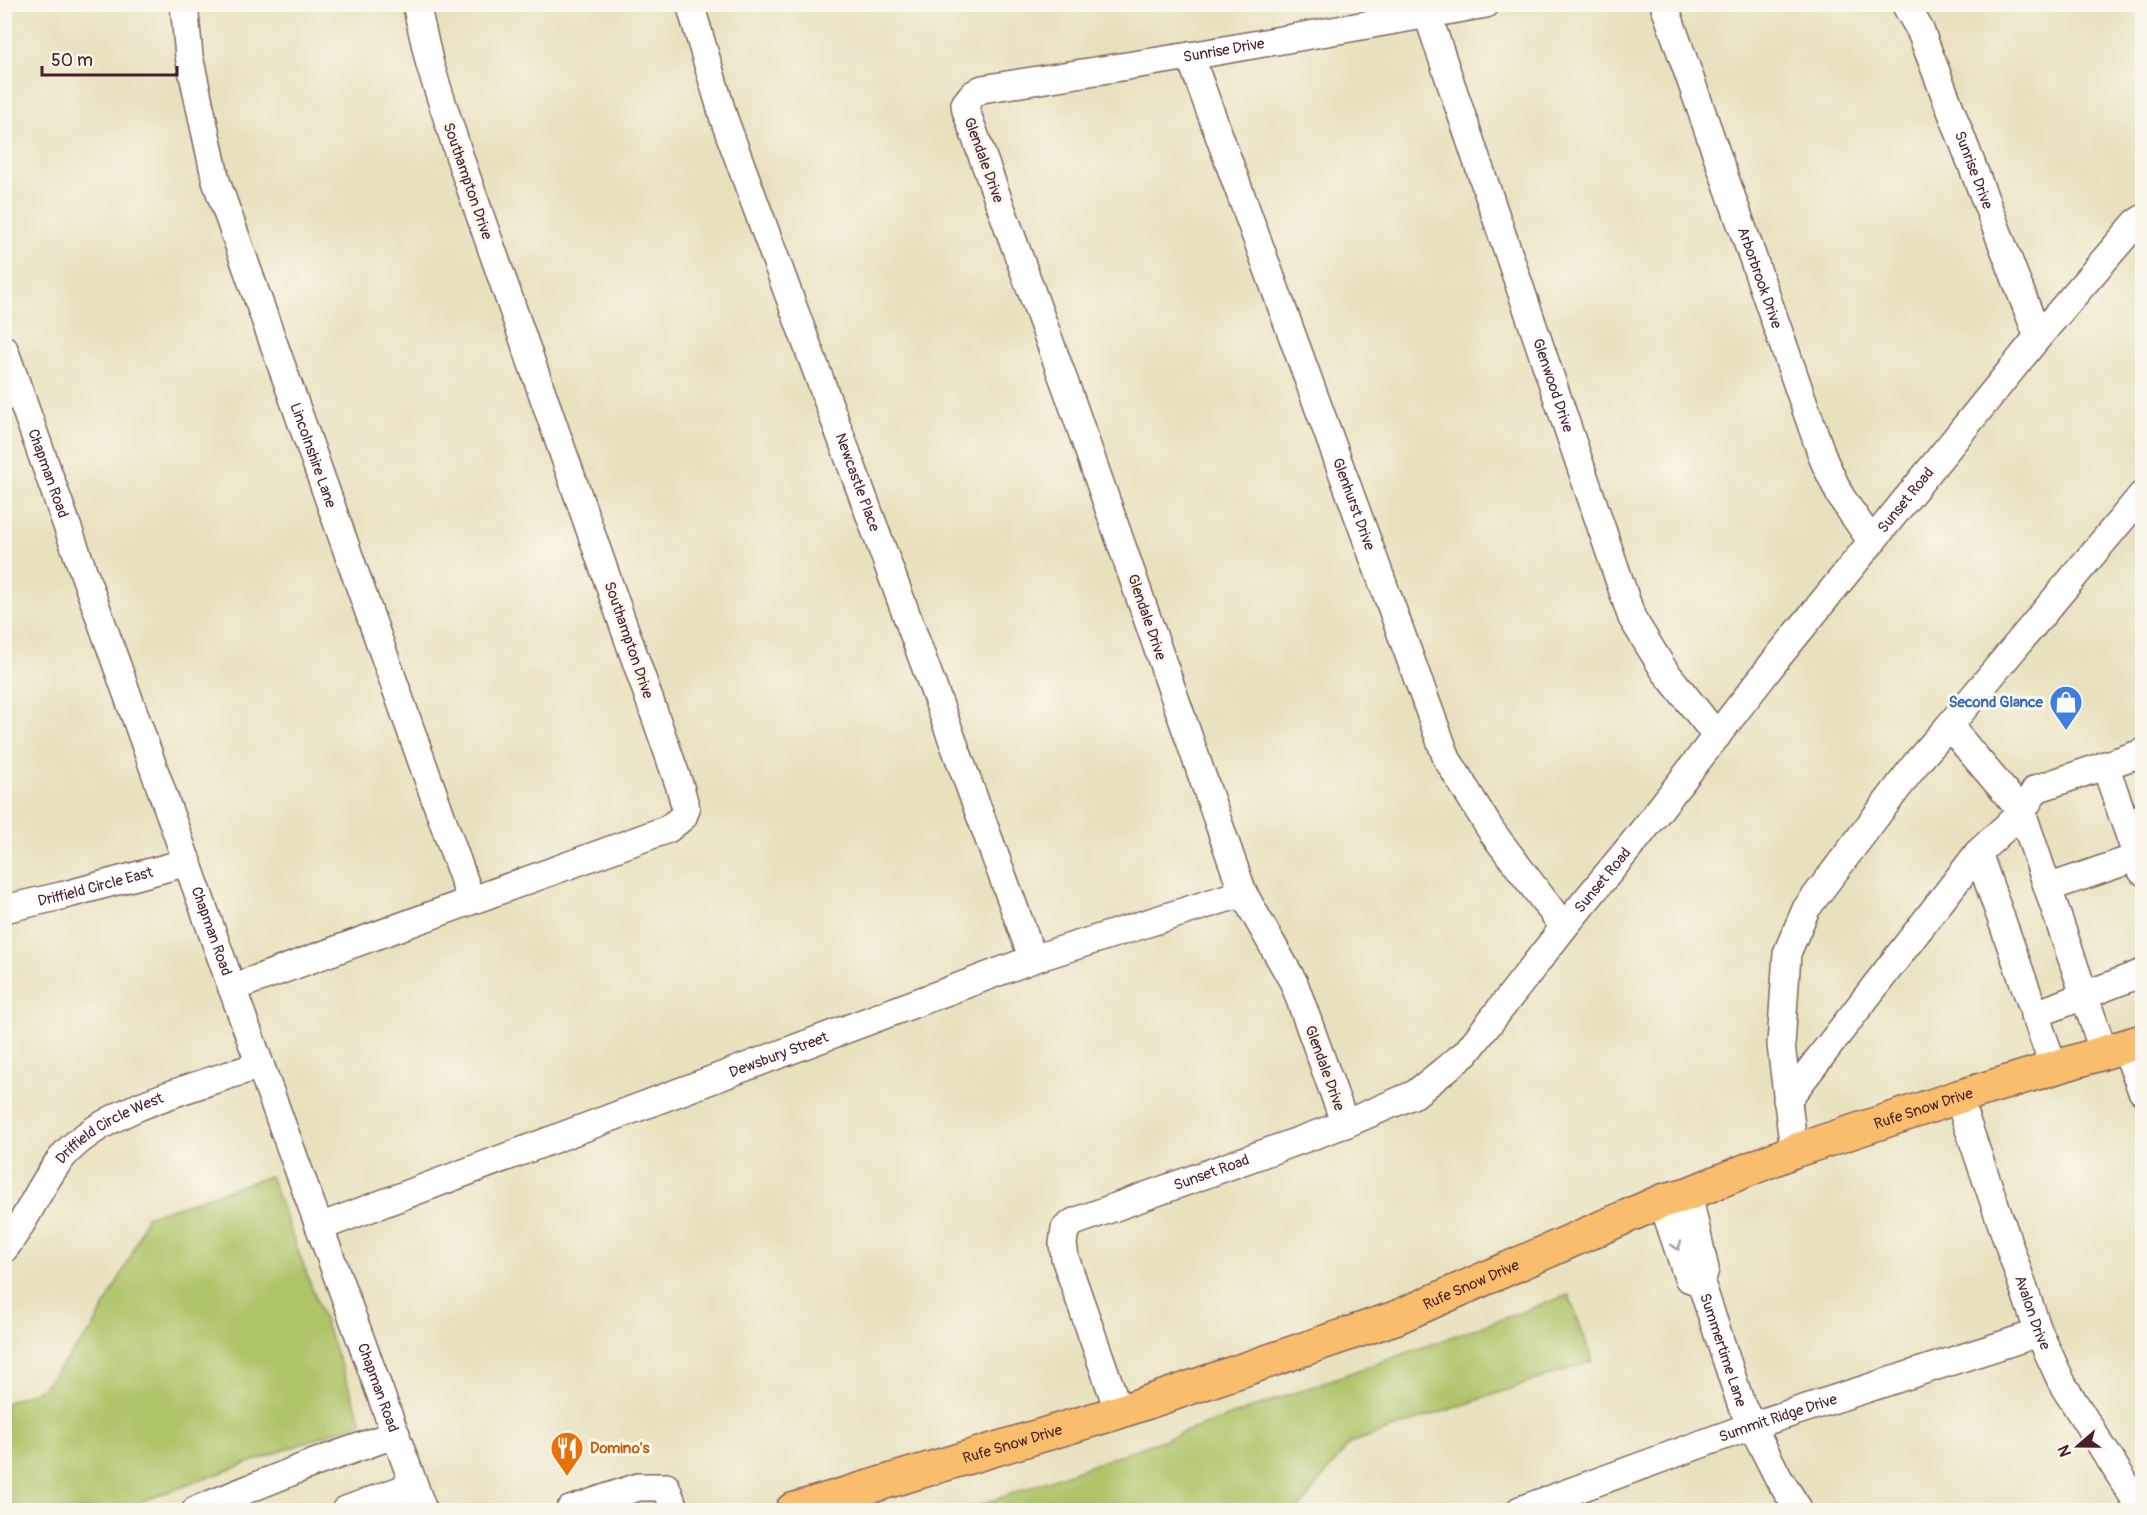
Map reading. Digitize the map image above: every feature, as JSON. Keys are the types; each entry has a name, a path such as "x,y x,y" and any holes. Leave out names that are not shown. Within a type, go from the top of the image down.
{"main road":[{"name":"Rufe Snow Drive","path":"792,1510 1119,1412 1395,1318 1675,1198 1794,1151 1958,1097 2124,1047"}],"street":[{"name":"Lincolnshire Lane","path":"184,4 189,56 216,181 471,900"},
{"name":"Southampton Drive","path":"232,988 668,829 683,817 686,809 462,164 430,65 416,4"},
{"name":"Newcastle Place","path":"690,4 724,119 1033,959"},
{"name":"Sunrise Drive","path":"965,104 972,94 982,89 1190,57 1486,4"},
{"name":"Arborbrook Drive","path":"1664,4 1824,461 1841,497 1872,542"},
{"name":"Sunrise Drive","path":"1905,4 1920,30 2038,337"},
{"name":"Glenwood Drive","path":"1427,13 1632,618 1664,670 1717,736"},
{"name":"Glenhurst Drive","path":"1190,57 1447,759 1492,832 1563,927"},
{"name":"Glendale Drive","path":"965,104 1244,893 1294,983 1345,1124"},
{"name":"Sunset Road","path":"1119,1412 1065,1258 1065,1229 1074,1222 1345,1124 1415,1094 1466,1053 1778,657 2038,337 2142,219"},
{"name":"Chapman Road","path":"4,349 232,988 423,1510"},
{"path":"1794,1151 1781,1045 1787,954 1806,909 1918,761 2142,495"},
{"path":"1949,726 2022,812 2084,995 2124,1047 2142,1091"},
{"path":"1787,1100 1978,854 2022,812 2036,789 2142,753"},
{"path":"2048,888 2140,864 2105,765"},
{"path":"1978,854 2054,1068"},
{"name":"Driffield Circle East","path":"4,909 188,862"},
{"name":"Dewsbury Street","path":"320,1227 1033,959 1244,893"},
{"path":"2034,1015 2142,973"},
{"name":"Driffield Circle West","path":"4,1249 13,1239 42,1184 62,1158 89,1134 120,1115 260,1065"},
{"name":"Avalon Drive","path":"1958,1097 2039,1333 2063,1385 2142,1510"},
{"name":"Summertime Lane","path":"1675,1198 1706,1269 1701,1283 1741,1404 1779,1479 1799,1510"},
{"name":"Summit Ridge Drive","path":"1525,1510 1751,1426 2039,1333"},
{"path":"196,1510 306,1466 396,1434"},
{"path":"352,1510 414,1485"},
{"path":"570,1510 638,1487 666,1487 675,1510"}],"green space":[{"path":"270,1176 362,1422 118,1510 5,1510 5,1403 41,1389 92,1330 131,1256 146,1217"},
{"path":"1569,1295 1593,1361 1350,1443 1298,1510 966,1510"}],"place":[{"name":"Second Glance","path":"2066,731"},
{"name":"Domino's","path":"567,1477"}]}
